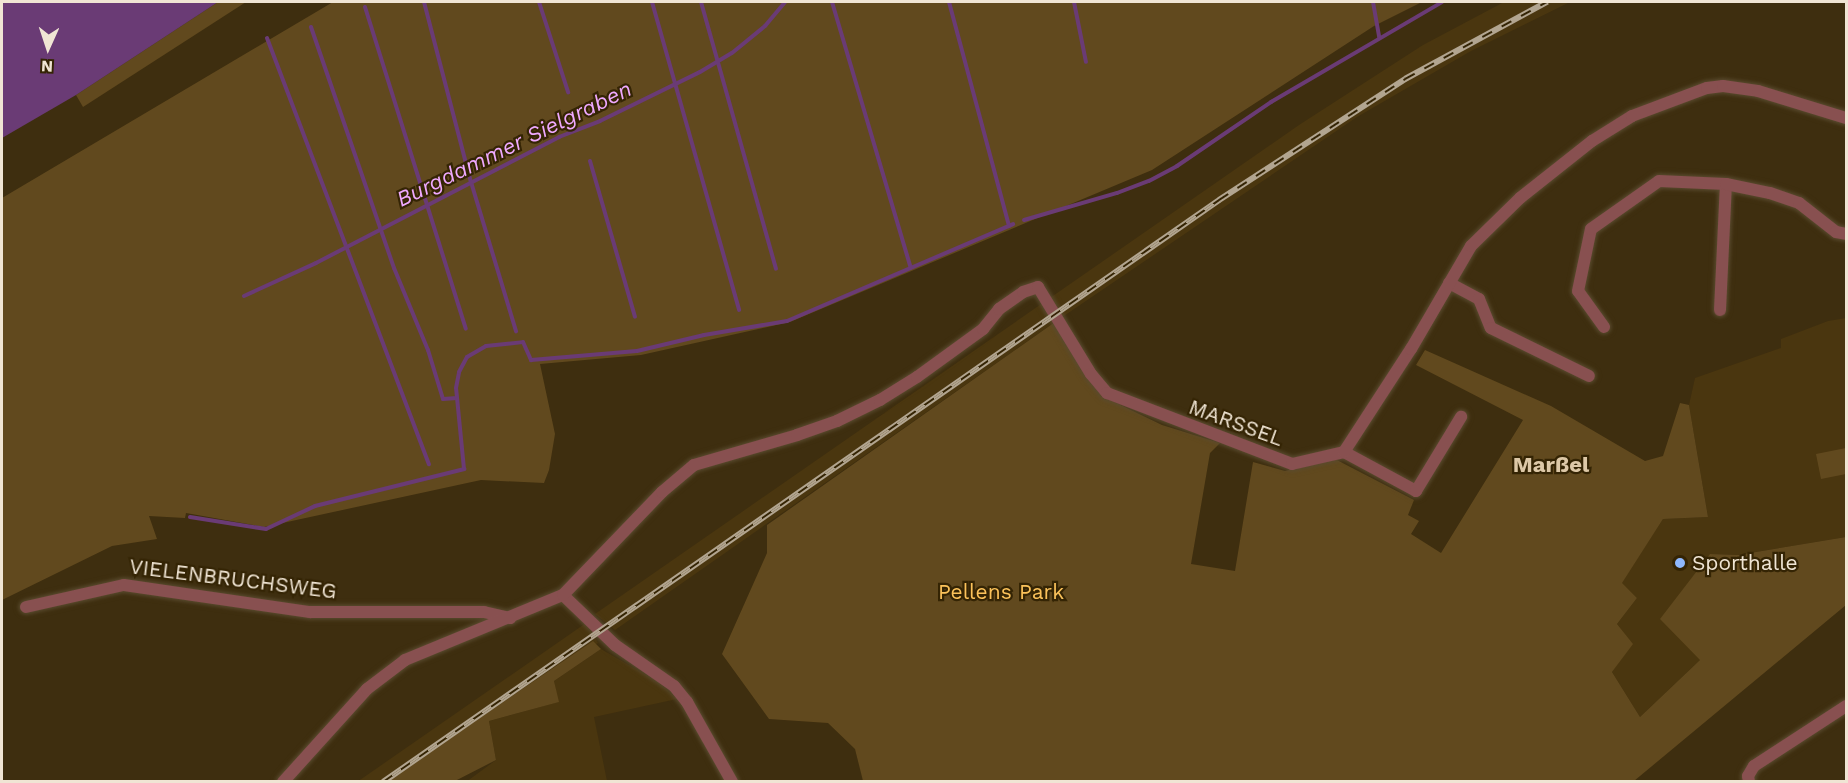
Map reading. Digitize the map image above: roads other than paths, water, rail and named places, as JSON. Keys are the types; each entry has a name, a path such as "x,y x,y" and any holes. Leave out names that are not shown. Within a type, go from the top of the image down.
{"street":[{"path":"1461,417 1416,491 1344,452 1378,402 1472,246 1520,198 1592,141 1632,116 1707,88 1723,86 1758,91 1846,118"},
{"path":"1604,327 1578,291 1591,229 1659,181 1726,184 1770,193 1798,203 1836,232 1846,234"},
{"path":"1720,310 1726,184"},
{"path":"1449,283 1479,299 1491,328 1589,376"},
{"name":"MARSSEL","path":"563,595 662,492 694,465 797,435 837,421 880,400 917,378 975,336 999,309 1015,297 1038,287 1091,374 1107,393 1292,464 1344,452"},
{"name":"VIELENBRUCHSWEG","path":"26,607 124,585 310,612 484,612 510,618"},
{"path":"283,782 367,689 405,660 563,595 615,645 674,686 687,702 732,782"},
{"path":"1749,782 1748,776 1754,766 1846,706"}],"waterway":[{"path":"424,2 471,182 516,331"},
{"path":"539,2 568,92"},
{"path":"652,2 739,310"},
{"path":"701,2 776,269"},
{"name":"Burgdammer Sielgraben","path":"244,296 316,263 559,137 600,121 700,72 732,53 765,26 785,2"},
{"path":"832,2 911,268"},
{"path":"949,2 1009,226"},
{"path":"1074,2 1086,62"},
{"path":"1373,2 1379,37"},
{"path":"1024,220 1117,193 1149,181 1177,166 1271,102 1442,2"},
{"path":"365,7 466,329"},
{"path":"311,27 394,268 428,350 443,399 457,398"},
{"path":"267,38 429,464"},
{"path":"590,161 635,317"},
{"path":"190,517 266,529 315,506 464,469 456,388 459,372 467,357 486,346 523,342 531,360 637,351 704,335 787,321 1013,224"}],"railway":[{"path":"383,782 1219,200 1405,79 1547,2"}],"place":[{"name":"Sporthalle","path":"1680,563"}],"district":[{"name":"Marßel","path":"1551,465"}],"park label":[{"name":"Pellens Park","path":"1001,592"}]}
